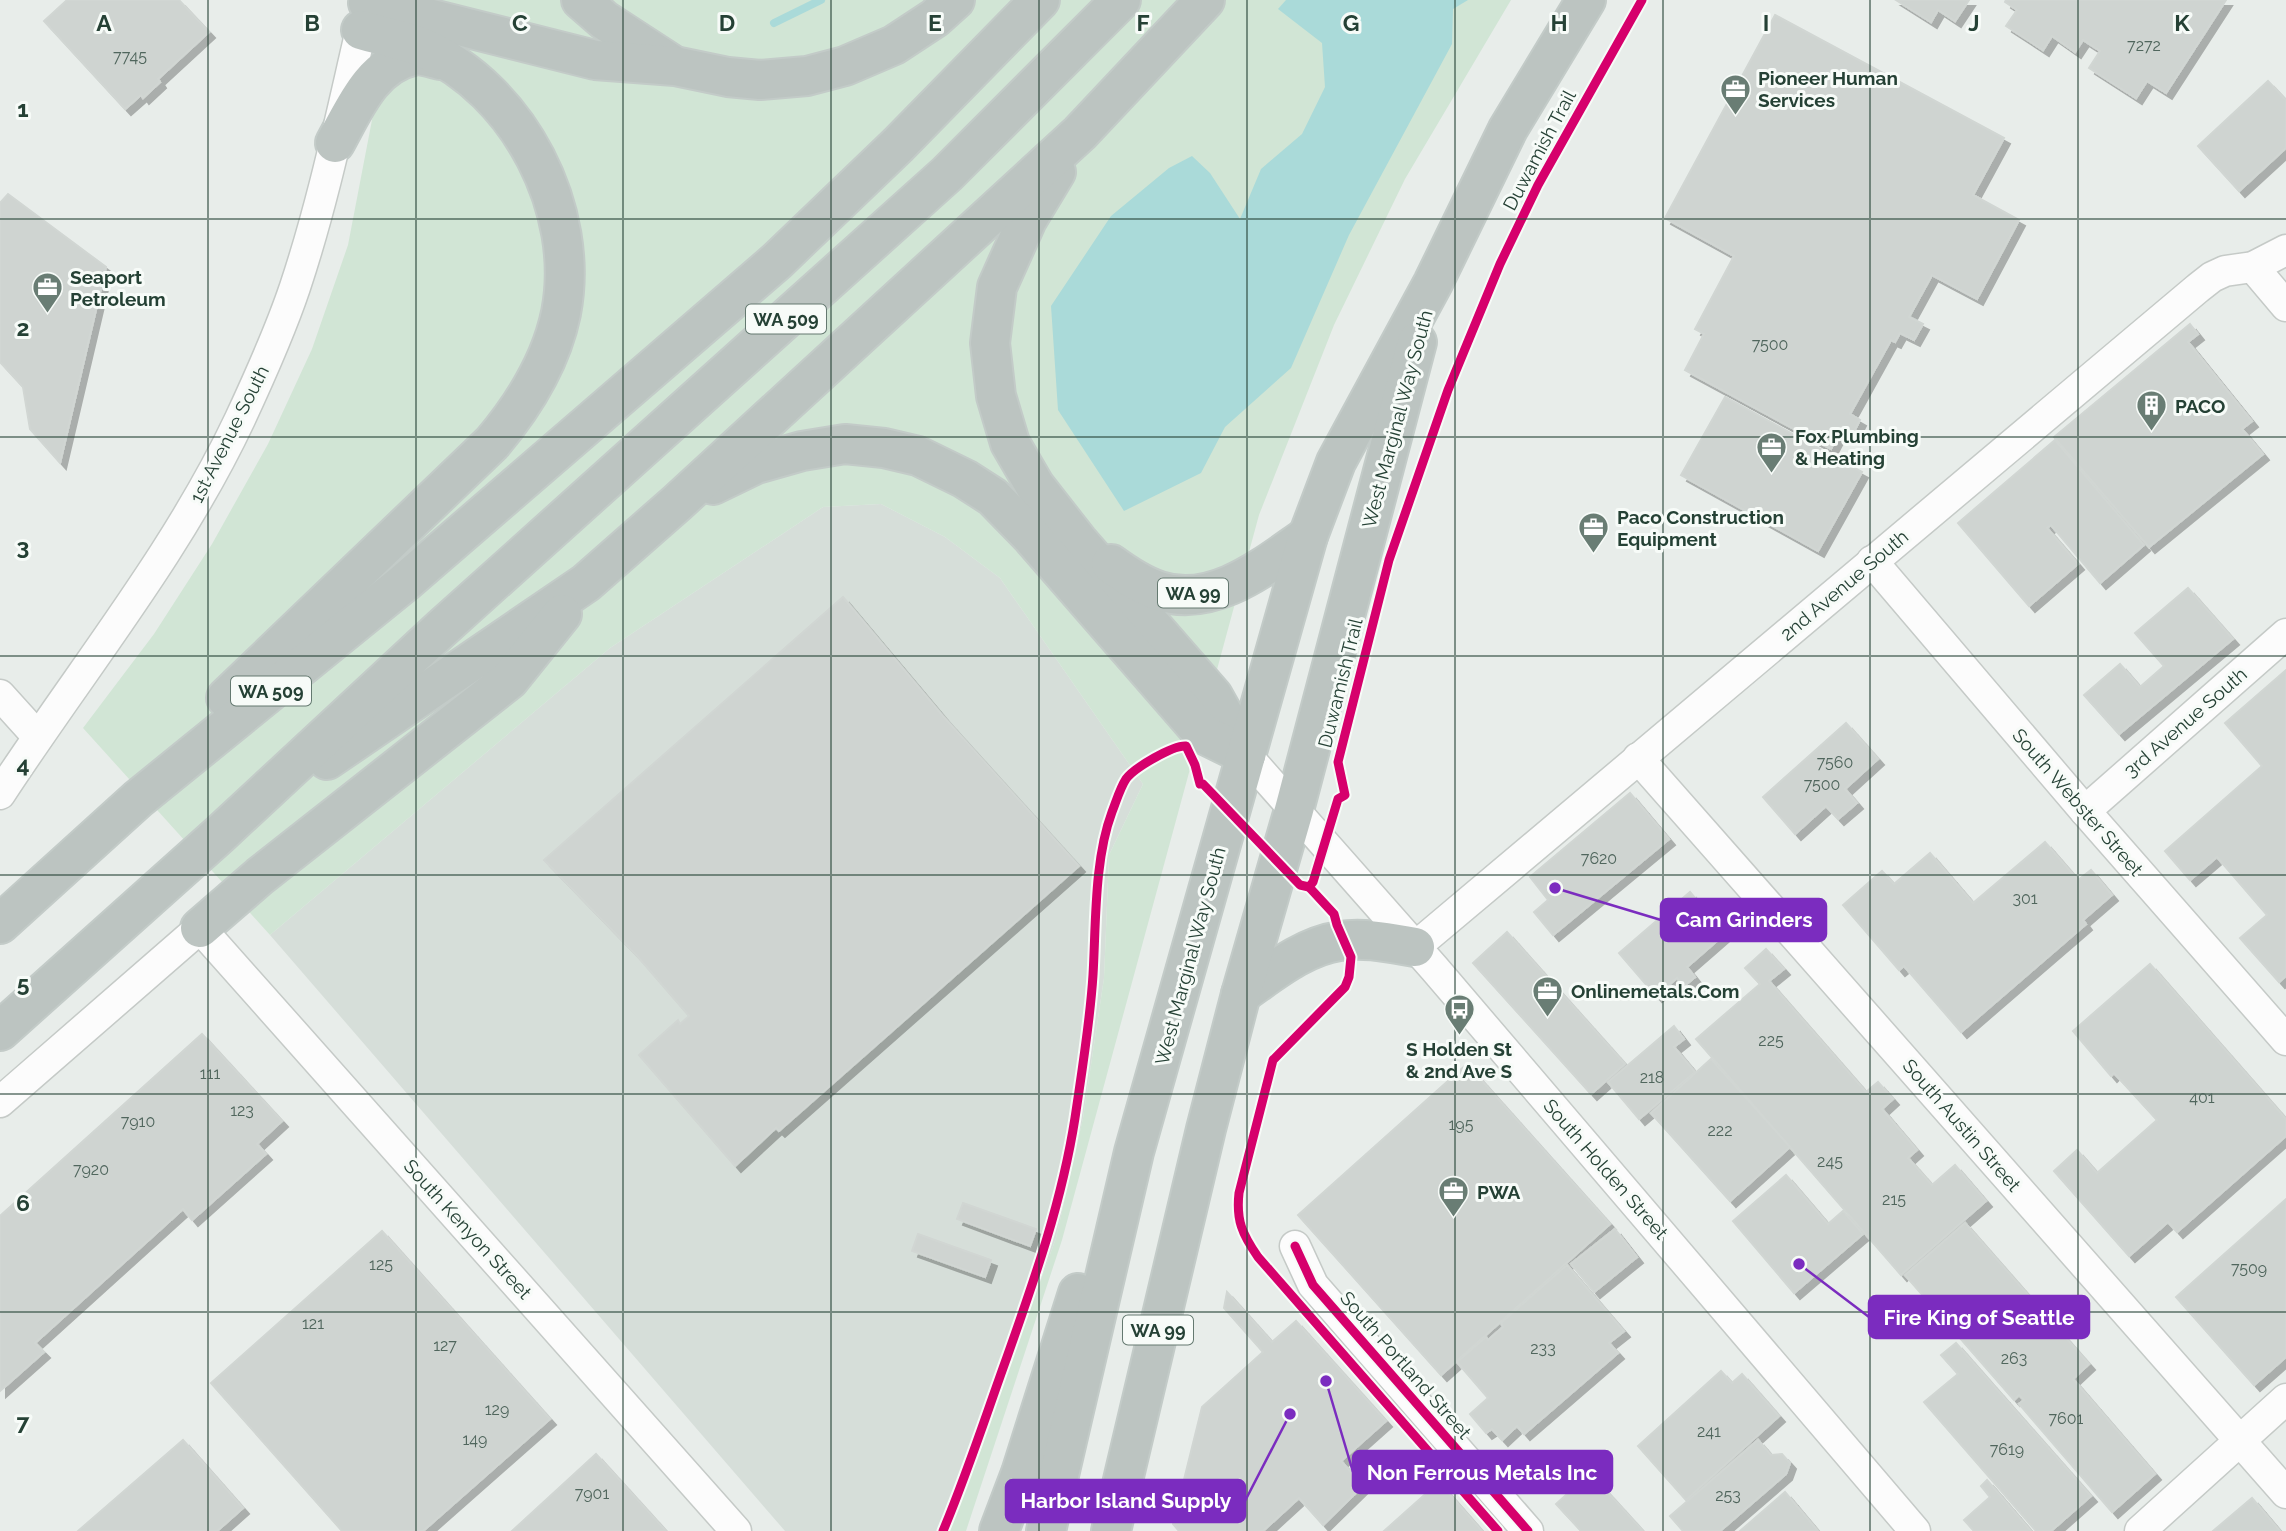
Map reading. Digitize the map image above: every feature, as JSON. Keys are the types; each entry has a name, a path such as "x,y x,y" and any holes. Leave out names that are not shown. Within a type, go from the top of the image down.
{"highway":[{"path":"582,0 604,20 675,66"},
{"path":"365,16 595,61 675,66 728,77 760,80 807,76 845,66 894,45 936,18 955,0"},
{"name":"WA 509","path":"0,924 138,799 404,583 777,261 898,145 1040,0"},
{"name":"WA 509","path":"0,1031 219,835 442,628 947,174 1121,0"},
{"path":"219,835 586,583 677,503 1080,133 1205,0"},
{"name":"West Marginal Way South","path":"1046,1531 1135,1152 1308,536 1336,461 1433,283 1508,129 1586,0"},
{"path":"138,799 141,779 492,443 517,414 533,387 561,314 565,280 563,240 554,200 537,160 515,125 492,97 445,60 365,16"},
{"path":"335,143 360,98 383,71 396,62 416,55 445,60"},
{"path":"1080,133 1027,220 997,287 990,343 996,396 1010,443 1035,486 1078,541 1213,696 1246,755"},
{"name":"West Marginal Way South","path":"1111,1531 1206,1129 1241,994 1294,810 1433,283"},
{"path":"677,503 756,464 802,451 845,444 884,448 918,456 965,479 993,497 1030,535 1203,734 1246,755"},
{"name":"WA 99","path":"1078,541 1134,580 1161,592 1186,593 1217,590 1242,579 1308,536"},
{"path":"200,928 260,876 509,680 586,583"},
{"path":"1241,994 1303,954 1340,940 1378,941 1415,947"},
{"path":"999,1531 1021,1473 1080,1287 1135,1152"}],"street":[{"name":"1st Avenue South","path":"0,794 162,556 239,421 270,353 295,288 316,218 365,16"},
{"name":"2nd Avenue South","path":"1415,947 2212,277 2225,271 2253,267 2286,250"},
{"path":"2253,267 2286,306"},
{"name":"South Webster Street","path":"1872,561 2085,811 2283,1030"},
{"name":"3rd Avenue South","path":"2085,811 2286,634"},
{"path":"0,695 38,737"},
{"name":"South Holden Street","path":"1246,755 1415,947 1915,1531"},
{"name":"South Austin Street","path":"1638,758 2286,1493"},
{"path":"0,1102 200,928"},
{"name":"South Kenyon Street","path":"200,928 722,1526"},
{"name":"South Portland Street","path":"1295,1246 1313,1285 1528,1531"},
{"path":"2140,1531 2286,1399"}],"shaded area":[{"path":"881,504 945,537 1000,578 1143,784 1109,855 1104,978 1083,1118 1056,1238 950,1531 785,1531 270,935 610,648 823,507"}],"green space":[{"path":"395,0 1511,0 1405,179 1334,325 1259,515 1062,1240 966,1531 950,1531 1056,1238 1083,1118 1104,978 1109,855 1143,784 1000,578 945,537 881,504 823,507 610,648 270,935 83,728 154,634 212,544 268,444 312,349 348,245"}],"water":[{"path":"1286,0 1468,0 1453,9 1452,44 1349,235 1291,368 1225,427 1201,473 1124,511 1058,410 1051,306 1111,216 1169,168 1192,156 1210,173 1240,219 1261,169 1302,134 1325,87 1322,43 1278,9"}],"building":[{"path":"67,0 179,0 209,32 158,79 160,82 143,98 141,95 125,109 44,21"},
{"path":"1896,0 1969,0 1955,21 1938,10 1931,22"},
{"path":"2226,0 2166,93 2147,81 2136,98 2089,68 2100,51 2083,40 2075,52 2052,36 2043,50 2006,26 2017,10 2005,2"},
{"path":"1775,15 2004,138 1973,195 2019,220 1977,299 1932,275 1909,317 1923,324 1914,340 1900,333 1895,342 1891,340 1850,414 1860,420 1854,432 1843,426 1831,449 1685,370 1704,334 1695,329 1734,256 1665,218"},
{"path":"2268,81 2286,100 2286,148 2239,191 2198,146"},
{"name":"Seaport Petroleum","path":"8,194 106,267 60,463 30,429 23,387 0,362 0,203"},
{"name":"PACO","path":"2190,324 2198,334 2188,342 2252,421 2242,429 2263,454 2149,547 2054,437"},
{"name":"Fox Plumbing & Heating","path":"1725,397 1862,472 1818,551 1681,475"},
{"path":"2055,440 2144,545 2100,583 2051,525 2047,528 2078,564 2029,606 1958,523"},
{"path":"2188,588 2233,639 2119,734 2084,695 2120,664 2140,687 2164,666 2135,633"},
{"path":"843,597 943,716 1079,866 779,1131 776,1128 735,1166 639,1055 678,1020 680,1024 689,1016 638,957 544,860"},
{"path":"2286,670 2286,976 2279,982 2240,938 2267,915 2217,857 2190,880 2165,851 2262,766 2225,723"},
{"path":"1846,723 1878,759 1845,789 1857,803 1838,819 1826,806 1795,834 1763,797"},
{"path":"1630,793 1669,839 1553,935 1534,912 1548,900 1530,877"},
{"path":"2045,842 2078,880 2091,870 2112,895 2083,920 2086,924 1961,1032 1904,966 1899,970 1843,905 1882,871 1894,884 1930,853 1973,903"},
{"path":"1690,892 1725,934 1687,967 1695,977 1684,986 1677,978 1656,996 1619,953"},
{"path":"1507,932 1625,1064 1591,1094 1473,963"},
{"path":"1766,949 1784,969 1769,981 1866,1092 1878,1082 1893,1099 1882,1109 1917,1150 1908,1158 1932,1185 1955,1165 1986,1201 1901,1275 1696,1039 1760,984 1745,968"},
{"path":"2150,964 2286,1119 2286,1136 2177,1232 2168,1222 2129,1256 2054,1171 2077,1150 2097,1173 2157,1120 2114,1073 2111,1076 2073,1031"},
{"path":"1674,1026 1684,1039 1674,1047 1695,1072 1639,1119 1608,1082"},
{"path":"202,1034 282,1121 257,1144 266,1154 192,1220 183,1209 35,1343 44,1352 0,1391 0,1216"},
{"path":"1711,1059 1790,1147 1730,1201 1651,1113"},
{"name":"PWA","path":"1467,1064 1610,1224 1441,1375 1298,1215"},
{"path":"1786,1175 1828,1224 1843,1211 1863,1234 1794,1293 1733,1221"},
{"path":"2286,1199 2286,1357 2254,1385 2176,1297"},
{"path":"963,1203 1036,1229 1030,1246 957,1219"},
{"path":"1965,1223 2089,1364 2073,1379 2155,1474 2112,1512 2019,1404 2024,1400 2019,1395 2014,1400 1905,1275"},
{"path":"1615,1229 1637,1257 1594,1292 1571,1264"},
{"path":"382,1231 550,1419 423,1531 342,1531 211,1383"},
{"path":"918,1234 991,1260 985,1277 912,1251"},
{"path":"1567,1265 1624,1331 1609,1343 1618,1353 1524,1434 1517,1426 1502,1440 1492,1429 1486,1433 1470,1414 1488,1398 1457,1362 1486,1337 1488,1340 1503,1327 1501,1323"},
{"path":"1227,1292 1272,1342 1296,1321 1386,1421 1341,1461 1363,1486 1323,1525 1299,1498 1263,1531 1179,1531 1173,1524 1202,1407 1263,1352 1224,1308"},
{"path":"1956,1343 2091,1496 2051,1531 2036,1531 1924,1402 1958,1374 1941,1355"},
{"path":"1721,1371 1732,1383 1742,1374 1779,1416 1686,1500 1638,1446"},
{"path":"183,1440 243,1508 217,1531 78,1531"},
{"path":"1758,1440 1771,1455 1782,1454 1790,1463 1786,1474 1720,1531 1683,1531 1670,1516"},
{"path":"596,1454 666,1531 512,1531"},
{"path":"1590,1473 1643,1531 1581,1531 1556,1504"},
{"path":"1987,1480 2031,1531 1974,1531 1964,1520 1990,1497 1981,1486"},
{"path":"1439,1482 1482,1531 1384,1531"},
{"path":"1785,1492 1818,1531 1740,1531"},
{"path":"2252,1498 2280,1531 2213,1531"}],"waterway":[{"path":"774,23 821,0"}],"cycle path":[{"name":"Duwamish Trail","path":"1498,1531 1258,1257 1241,1226 1239,1193 1273,1060 1345,987 1349,977 1351,957 1334,914 1309,887 1313,882 1338,799 1345,795 1338,762 1389,560 1448,390 1500,264 1538,185 1642,0"},
{"path":"943,1531 1028,1298 1063,1179 1088,1029 1102,851 1112,812 1126,779 1154,758 1172,749 1186,746 1200,784 1203,784 1300,885 1309,887"},
{"path":"1295,1246 1313,1285 1528,1531"}],"place":[{"name":"Pioneer Human Services","path":"1735,116"},
{"name":"Seaport Petroleum","path":"47,315"},
{"name":"PACO","path":"2152,433"},
{"name":"Fox Plumbing & Heating","path":"1772,474"},
{"name":"Paco Construction Equipment","path":"1594,555"},
{"name":"Cam Grinders","path":"1555,888"},
{"name":"Onlinemetals.Com","path":"1548,1018"},
{"name":"S Holden St & 2nd Ave S","path":"1459,1037"},
{"name":"PWA","path":"1454,1219"},
{"name":"Fire King of Seattle","path":"1799,1264"},
{"name":"Non Ferrous Metals Inc","path":"1326,1381"},
{"name":"Harbor Island Supply","path":"1290,1414"}]}
